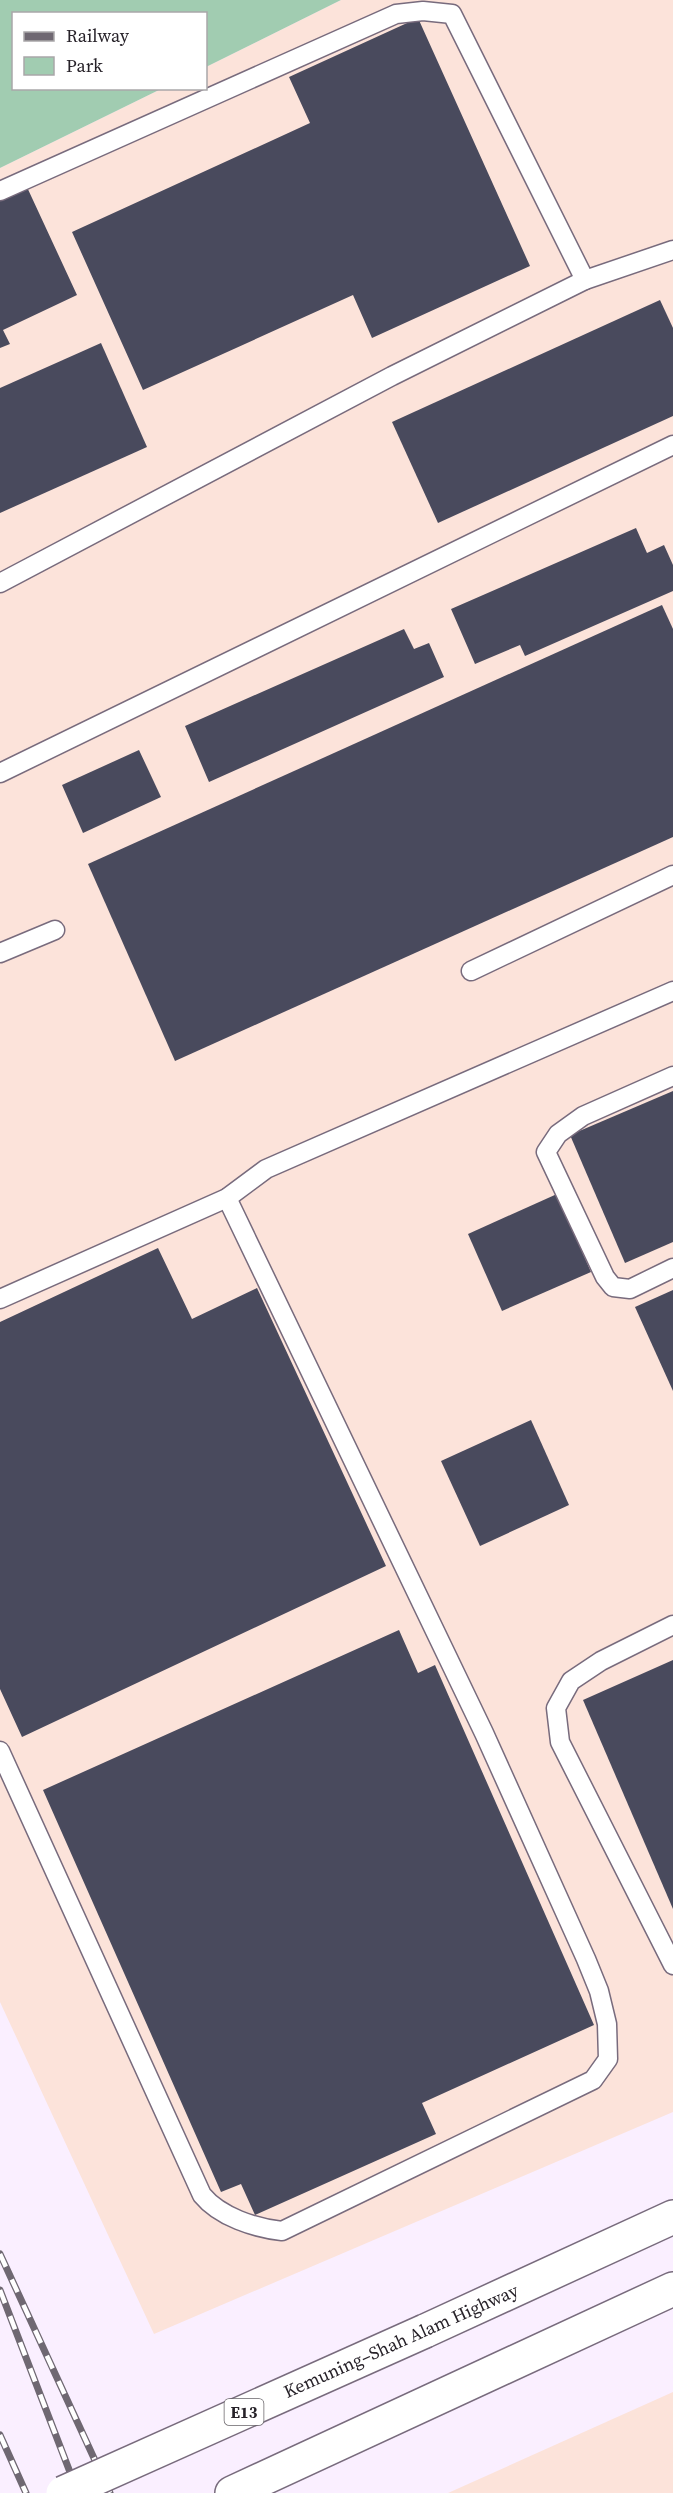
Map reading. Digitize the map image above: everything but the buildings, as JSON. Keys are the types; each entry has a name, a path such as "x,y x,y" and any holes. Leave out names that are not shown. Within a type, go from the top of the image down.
{"highway":[{"name":"Kemuning–Shah Alam Highway","path":"63,2493 673,2217"},
{"path":"232,2493 673,2289"}],"lane":[{"path":"433,11 456,0"},
{"path":"0,191 396,14 433,11 452,14 585,280"},
{"path":"0,583 392,376 585,280 673,250"},
{"path":"0,773 673,445"},
{"path":"471,971 673,875"},
{"path":"0,953 55,930"},
{"path":"0,1299 227,1198 266,1169 673,991"},
{"path":"673,1076 583,1116 558,1134 546,1152 604,1277 614,1287 630,1288 673,1268"},
{"path":"0,1751 202,2195 209,2204 244,2222 282,2231 593,2080 608,2059 607,2024 599,1990 586,1959 484,1733 227,1198"},
{"path":"673,1625 601,1661 571,1681 556,1708 560,1742 673,1965"}],"shaded area":[{"path":"341,0 673,0 673,2112 154,2334 0,2002 0,168 159,90 207,90 207,67"},
{"path":"673,2392 673,2493 448,2493"}],"green space":[{"path":"0,0 341,0 207,67 207,12 12,12 12,90 159,90 0,168"}],"railway":[{"path":"0,2254 110,2493"},
{"path":"0,2290 78,2493"},
{"path":"0,2435 26,2493"}]}
